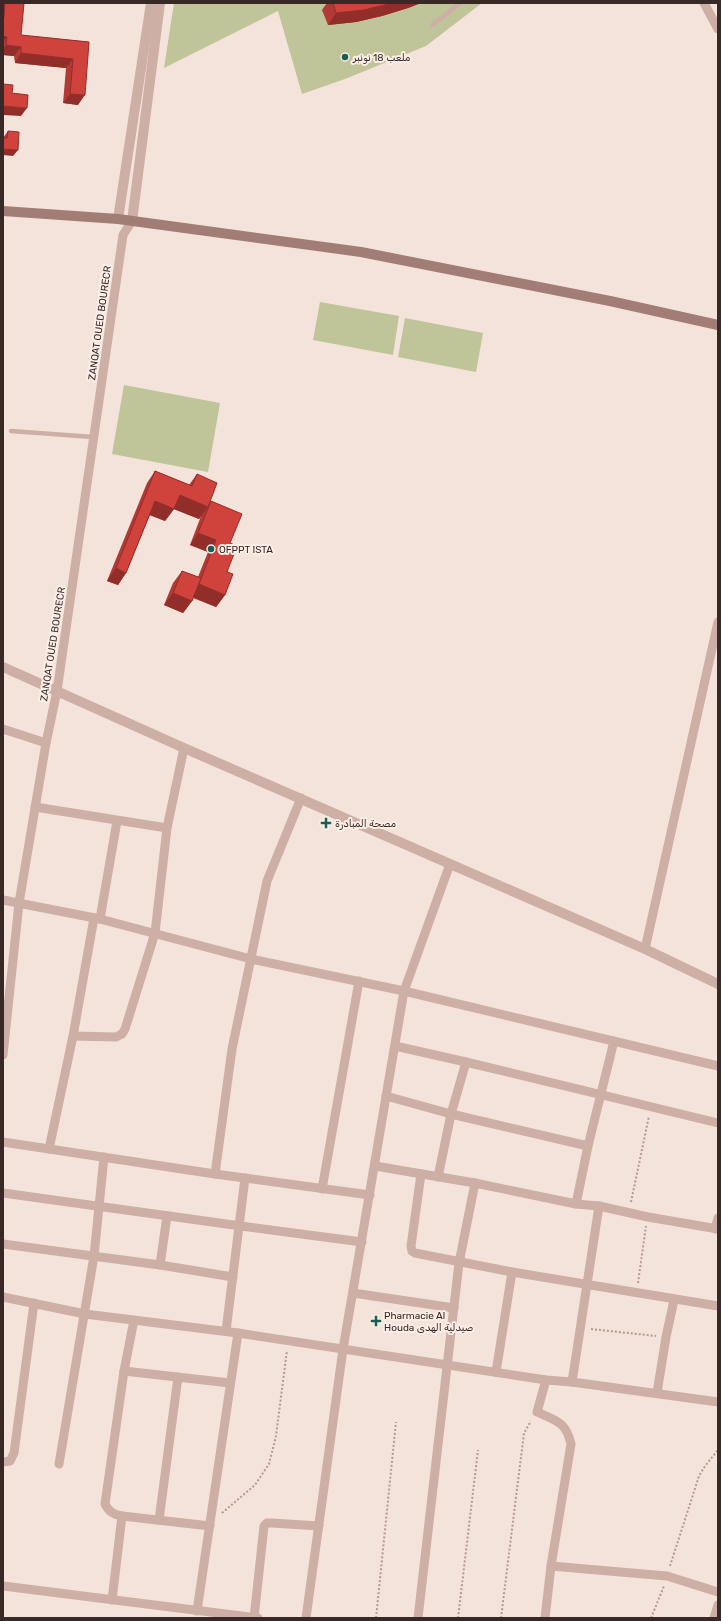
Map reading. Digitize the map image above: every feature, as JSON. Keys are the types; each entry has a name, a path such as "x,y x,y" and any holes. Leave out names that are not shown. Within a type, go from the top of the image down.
{"main road":[{"path":"3,211 118,219 361,252 610,301 718,325"}],"street":[{"path":"118,219 151,3"},
{"path":"132,221 160,3"},
{"path":"704,3 718,29"},
{"name":"ZANQAT OUED BOURECR","path":"118,219 123,235"},
{"name":"ZANQAT OUED BOURECR","path":"3,1055 19,903 46,742 57,691 123,235 132,221"},
{"path":"645,949 718,622"},
{"path":"3,666 184,748 645,949 718,984"},
{"path":"3,729 46,742"},
{"path":"73,1036 116,1037 122,1034 125,1029 155,933 167,828 184,748"},
{"path":"215,1174 232,1049 267,881 301,798"},
{"path":"35,806 167,828"},
{"path":"49,1149 117,820"},
{"path":"306,1618 344,1349 404,991 450,864"},
{"path":"3,900 97,918 251,959 404,991 718,1066"},
{"path":"322,1189 360,981"},
{"path":"576,1204 588,1146 614,1041"},
{"path":"395,1046 718,1123"},
{"path":"438,1177 451,1114 466,1062"},
{"path":"386,1096 451,1114 588,1146"},
{"path":"3,1142 370,1196"},
{"path":"59,1464 94,1256 104,1157"},
{"path":"375,1166 475,1183 576,1204 599,1206 648,1217 717,1229 718,1218"},
{"path":"421,1174 411,1249 415,1253 459,1263 637,1292 674,1300 718,1306"},
{"path":"226,1331 245,1178"},
{"path":"418,1618 459,1263 475,1183"},
{"path":"3,1193 362,1242"},
{"path":"572,1382 599,1206"},
{"path":"160,1266 167,1216"},
{"path":"3,1244 233,1277"},
{"path":"496,1372 512,1272"},
{"path":"353,1293 454,1308"},
{"path":"3,1296 85,1314 226,1331 546,1380 572,1382 718,1402"},
{"path":"657,1393 666,1337 674,1300"},
{"path":"3,1462 10,1461 14,1454 34,1303"},
{"path":"134,1320 124,1371 105,1504 108,1510 112,1513 122,1516 210,1524"},
{"path":"197,1610 238,1333"},
{"path":"124,1371 230,1383"},
{"path":"159,1520 178,1377"},
{"path":"545,1618 551,1566 571,1444 569,1433 565,1427 559,1422 537,1412 546,1380"},
{"path":"112,1600 122,1516"},
{"path":"254,1618 264,1526 272,1523 319,1526"},
{"path":"551,1566 667,1576 718,1592"},
{"path":"3,1586 197,1610 216,1615 258,1618"},
{"path":"714,1618 718,1605"},
{"path":"177,1618 179,1608"}],"lane":[{"path":"432,25 460,3"},
{"path":"11,431 93,437"}],"path":[{"path":"629,1212 650,1107"},
{"path":"637,1292 648,1217"},
{"path":"580,1328 666,1337"},
{"path":"210,1524 255,1484 269,1464 276,1436 288,1341"},
{"path":"501,1618 524,1433 537,1412"},
{"path":"376,1618 396,1422"},
{"path":"458,1618 478,1450"},
{"path":"651,1618 667,1576 699,1476 708,1461 718,1450"}],"green space":[{"name":"ملعب 18 نونبر","path":"174,3 482,3 426,46 345,79 302,94 278,11 164,68"},
{"path":"320,302 399,316 393,355 313,340"},
{"path":"405,318 483,333 476,372 398,357"},
{"path":"124,385 220,403 208,472 112,454"}],"building":[{"path":"5,3 24,3 21,35 89,42 85,95 70,94 73,59 21,53 21,47 6,45 7,37 3,36"},
{"path":"333,3 393,3 364,10 336,13"},
{"path":"3,84 13,85 12,93 28,95 27,108 3,106"},
{"path":"8,131 19,132 18,150 3,149 3,138 7,138"},
{"path":"155,471 192,486 197,474 217,483 208,507 180,495 174,509 155,501 126,573 116,568"},
{"path":"211,501 242,514 230,543 237,546 227,572 233,574 225,595 199,584 216,540 198,533"},
{"path":"182,571 201,578 192,601 173,593"}],"place":[{"name":"ملعب 18 نونبر","path":"345,57"},
{"name":"OFPPT ISTA","path":"211,549"},
{"name":"مصحة المبادرة","path":"326,823"},
{"name":"Pharmacie Al Houda صيدلية الهدى","path":"376,1321"}]}
